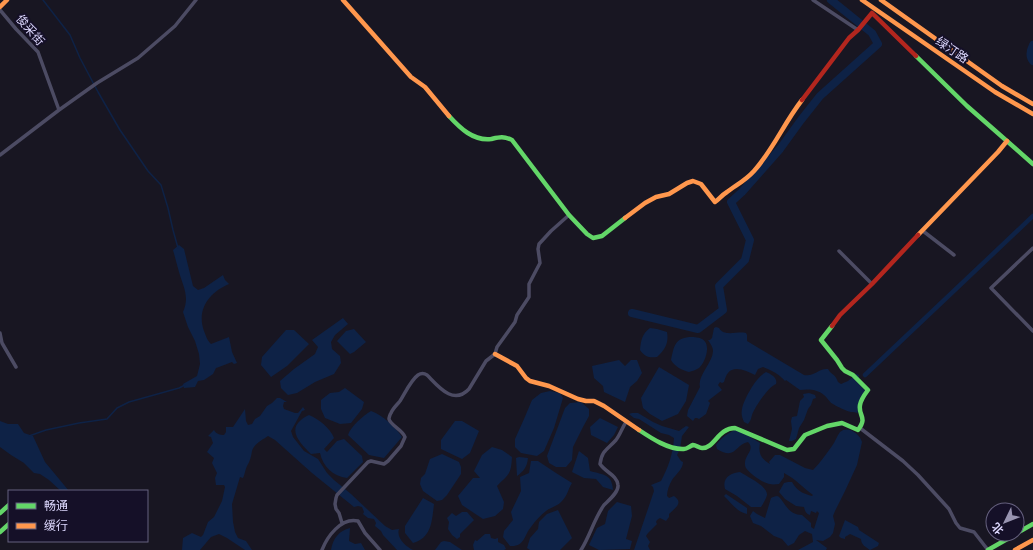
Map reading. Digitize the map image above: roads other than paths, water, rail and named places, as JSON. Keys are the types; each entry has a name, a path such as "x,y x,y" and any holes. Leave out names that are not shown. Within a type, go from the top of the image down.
{"street":[{"path":"0,7 7,0"},
{"path":"0,155 92,86 138,58 175,26 196,0"},
{"path":"343,0 411,76 424,87 455,123 463,130 472,136 482,139 506,137 512,140 569,215 592,238 602,236 645,203 656,197 669,194 687,183 698,182 701,184 715,202 726,192 744,180 753,172 767,154 796,107 830,62 849,38 872,14 967,106 1033,164"},
{"path":"813,0 859,28"},
{"name":"绿汀路","path":"862,0 995,92 1033,114"},
{"name":"绿汀路","path":"881,0 1002,86 1033,104"},
{"name":"俊采街","path":"0,10 16,30 38,52 59,110"},
{"path":"860,428 863,422 863,417 860,412 860,405 862,398 868,390 853,375 842,368 821,340 822,338 840,315 872,284 1007,141"},
{"path":"342,523 335,504 337,495 368,462 371,461 384,464 388,462 404,442 406,437 390,422 389,418 417,375 424,373 450,395 454,396 465,393 469,389 481,367 495,354 497,347 530,297 529,284 540,263 538,249 539,244 569,215"},
{"path":"923,230 954,255"},
{"path":"1033,248 991,288 1033,331"},
{"path":"839,251 872,284"},
{"path":"0,333 2,343 16,366"},
{"path":"495,354 517,366 530,381 549,386 586,401 594,401 604,406 626,422 666,445 676,448 685,449 693,445 702,448 707,447 711,445 720,434 730,428 734,428 782,448 791,450 797,446 805,435 827,426 842,423 858,430 860,428 918,474 949,509 960,528 974,532 988,550 1002,542"},
{"path":"581,550 604,505 618,489 618,483 615,477 600,464 605,450 616,439 626,422"},
{"path":"0,513 8,506"},
{"path":"322,550 325,543 342,523 354,520 358,521 365,533 380,550"},
{"path":"0,532 8,525"},
{"path":"1016,550 1033,540"}],"water":[{"path":"179,245 184,249 193,286 198,290 204,288 223,275 229,284 222,287 206,302 203,309 202,323 208,341 211,344 229,337 232,352 237,363 234,364 232,362 216,368 213,374 204,380 198,381 195,387 184,388 183,384 197,376 200,364 195,341 183,312 186,296 173,250"},
{"path":"343,318 348,324 335,335 331,342 332,349 340,356 341,363 334,374 315,382 297,393 288,395 281,388 280,381 315,354 318,347 312,340"},
{"path":"716,327 727,333 746,333 747,341 804,375 811,375 828,369 841,384 848,381 856,374 859,375 859,384 865,391 861,409 857,413 844,410 832,403 821,393 812,390 800,390 786,380 785,381 775,372 763,367 758,369 755,375 734,369 727,375 724,382 720,382 718,385 722,390 708,401 710,403 706,414 699,419 695,418 693,421 687,416 688,410 700,387 701,378 711,360 713,351 708,340 712,338 714,328"},
{"path":"650,328 667,332 666,346 657,357 647,356 640,350 642,338"},
{"path":"354,329 366,342 350,354 337,341 346,331"},
{"path":"286,330 294,330 309,344 287,366 271,377 261,365 262,357"},
{"path":"689,337 697,337 705,341 707,349 701,366 698,369 689,372 679,368 671,360 676,344 680,340"},
{"path":"619,360 625,366 631,360 637,360 642,373 637,381 630,387 625,402 604,392 603,386 594,378 592,366"},
{"path":"659,367 689,385 686,401 678,414 662,421 643,408 641,398"},
{"path":"766,372 775,378 776,384 769,389 762,398 748,424 744,422 742,417 743,405 758,378"},
{"path":"345,388 364,402 362,409 351,423 340,424 325,418 321,409 321,400 330,393 339,392"},
{"path":"550,391 560,393 563,398 554,428 544,451 537,456 521,453 515,447 515,439 532,400 541,393"},
{"path":"809,393 815,395 816,398 813,399 808,409 799,428 796,439 789,441 792,429 792,417 797,416 800,401 804,397 803,394"},
{"path":"277,398 287,402 284,402 284,409 295,413 298,413 303,407 305,410 302,411 291,431 293,437 304,451 318,459 327,473 334,480 385,526 392,530 399,529 398,532 400,539 407,547 413,550 397,550 375,526 376,523 374,519 368,518 363,514 364,512 362,507 354,507 312,473 275,440 268,436 254,446 243,478 240,477 232,504 235,532 238,538 246,541 252,550 245,550 219,534 211,537 200,550 182,550 183,538 192,533 201,537 208,522 214,517 222,501 225,487 224,485 216,485 215,478 217,473 212,463 214,458 207,452 213,443 211,437 208,436 214,430 218,434 224,435 226,432 226,427 233,427 245,409 246,421 248,425 252,424 267,406"},
{"path":"581,402 589,409 589,416 573,447 572,460 566,467 556,467 549,463 547,456 565,408 570,403"},
{"path":"371,411 380,415 396,429 402,437 384,458 369,455 348,435 354,425"},
{"path":"638,413 662,426 679,431 686,426 689,427 682,436 680,449 677,455 683,462 683,465 671,482 667,492 667,496 669,498 674,496 677,499 678,505 669,514 666,521 660,518 657,520 657,524 646,536 650,542 648,546 650,550 634,550 654,491 651,485 661,481 664,476 671,455 674,438 661,433 639,419 634,418 629,414"},
{"path":"309,415 324,424 334,438 324,449 327,452 337,441 344,439 362,456 363,462 347,478 337,475 329,470 321,458 320,453 311,454 297,438 295,429 297,424"},
{"path":"600,418 618,427 614,435 607,443 591,435 590,427"},
{"path":"0,421 8,424 18,424 24,433 33,436 45,462 68,490 60,490 49,480 40,474 34,473 24,463 0,447"},
{"path":"455,421 462,421 479,431 470,453 462,459 441,449 441,440"},
{"path":"737,429 760,443 759,450 761,455 764,460 770,464 769,462 775,455 780,455 805,468 813,470 832,446 840,432 847,429 853,431 859,436 862,442 857,465 833,516 835,524 833,533 830,537 823,541 816,540 827,548 826,550 798,550 813,542 812,534 805,531 799,535 794,543 788,546 782,539 774,536 761,526 753,523 750,516 753,511 765,518 771,498 776,496 779,497 792,512 802,515 811,523 811,527 814,529 819,513 817,511 816,513 811,511 809,515 804,507 796,506 785,499 779,492 784,483 792,482 800,491 805,494 813,495 788,475 784,473 784,477 779,484 767,484 753,475 745,467 745,462 751,447 748,442 744,443 732,453 723,452 717,449 716,445 721,440"},
{"path":"492,447 502,450 512,457 512,463 509,474 497,486 504,502 503,509 495,516 483,519 462,505 458,496 473,478 480,478 474,471 482,455"},
{"path":"579,451 588,458 590,471 609,478 613,490 603,487 596,479 584,478 572,472"},
{"path":"442,454 459,462 461,474 447,495 442,500 437,501 423,491 420,484 421,478 425,474 430,459"},
{"path":"516,458 528,458 525,468 517,476"},
{"path":"531,461 538,461 572,483 564,499 538,518 524,540 519,545 510,546 503,537 504,531 513,520 511,512 521,491 520,477 529,473"},
{"path":"740,472 764,488 767,497 761,507 751,507 725,489 724,485 726,479 730,475"},
{"path":"726,494 747,508 747,514 734,507 724,496"},
{"path":"423,498 434,504 430,528 424,537 413,543 405,533 405,526"},
{"path":"617,502 631,506 632,516 626,539 632,541 630,549 599,550 589,545 597,528 605,524 608,511"},
{"path":"558,510 572,538 560,550 530,550 527,548 530,538 538,529 539,522 547,514"},
{"path":"462,512 467,512 474,520 457,539 448,529 449,522 447,518 452,513 456,516"},
{"path":"845,520 858,527 859,530 879,543 878,546 870,550 865,547 861,539 850,534 845,537 845,539 841,538 839,536"},
{"path":"350,528 349,541 355,544 361,543 365,550 331,550 333,542 337,536"},
{"path":"485,534 490,534 491,538 498,538 498,542 504,545 506,549 474,550 473,545 475,540 477,541"},
{"path":"441,542 450,542 462,550 435,550"}],"waterway":[{"path":"43,0 70,35 80,58 120,130 148,171 161,185 178,248"},
{"path":"632,313 698,329 723,310 719,286 745,260 750,240 731,202 742,192 780,149 820,96 878,44 872,33 831,0"},
{"path":"1033,45 1030,53 1033,61"},
{"path":"865,375 1033,216"},
{"path":"29,436 46,430 107,419 117,408 129,402 185,385"}]}
